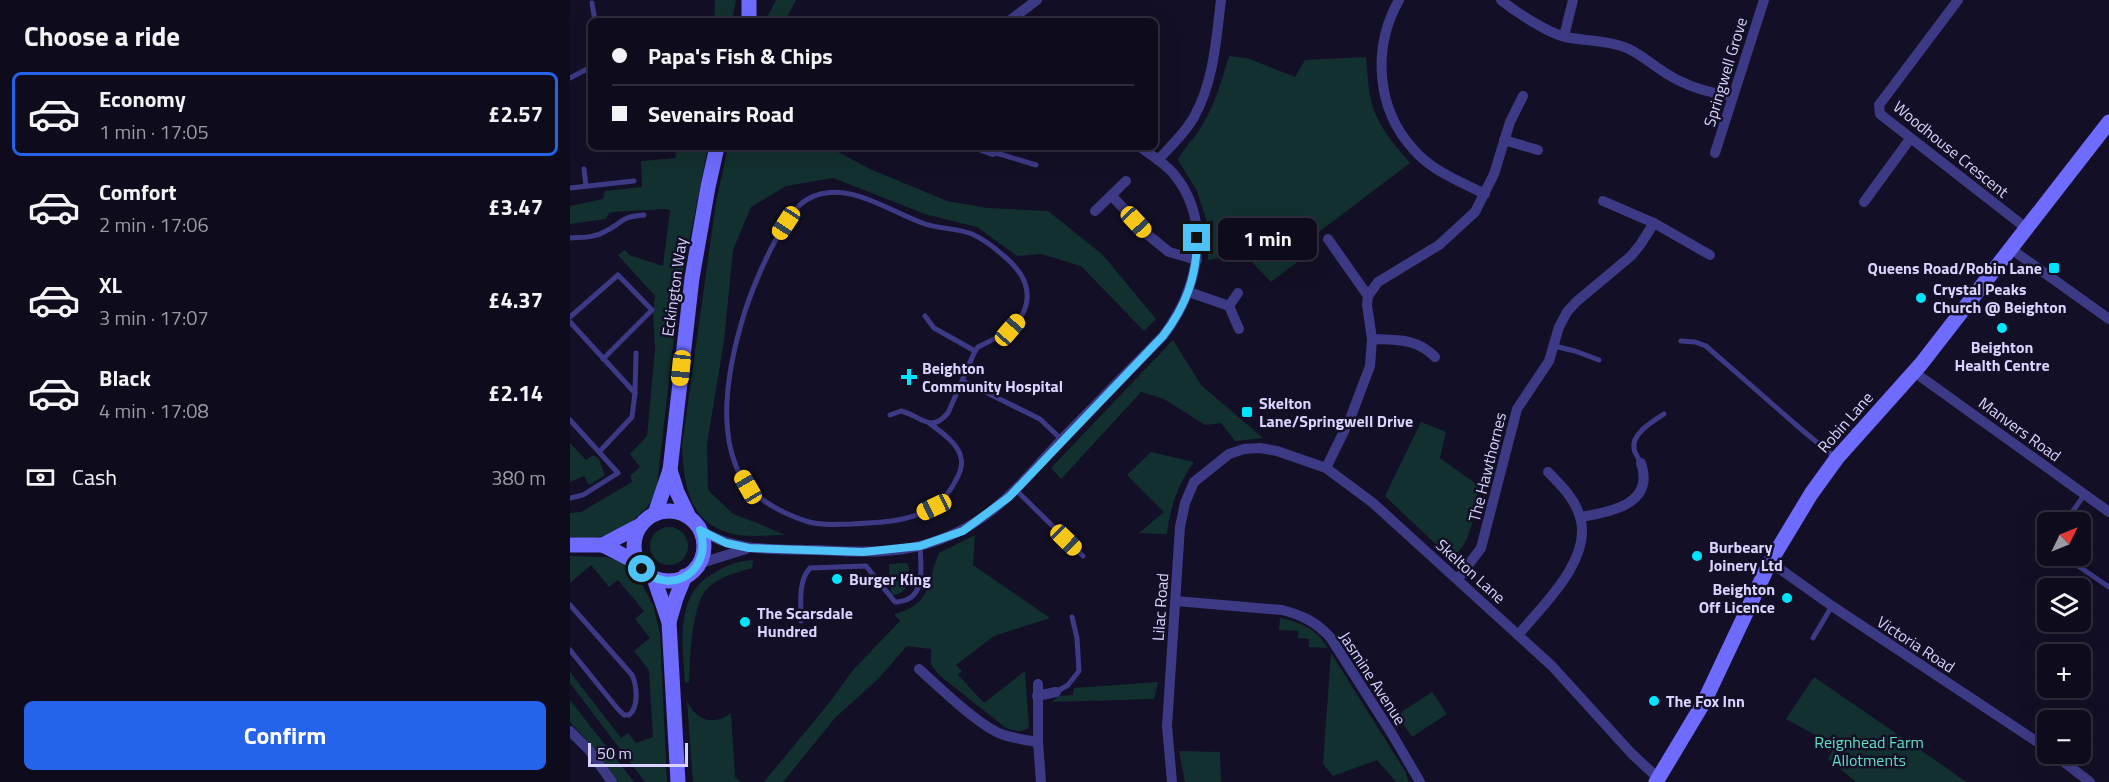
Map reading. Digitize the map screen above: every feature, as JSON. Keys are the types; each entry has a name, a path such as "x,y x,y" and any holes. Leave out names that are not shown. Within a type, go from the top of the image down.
{"main road":[{"path":"749,12 761,0"},
{"name":"Robin Lane","path":"1657,780 1704,702 1770,562 1811,494 1837,458 1914,372 2109,122"},
{"name":"Eckington Way","path":"655,514 670,470 692,278 716,150"},
{"name":"Eckington Way","path":"670,470 689,517"},
{"path":"603,545 641,525 655,514 665,511 676,512 689,517 700,530 703,547 698,564 685,576 675,580 664,581 648,574 638,563 634,554 634,543 641,525"},
{"path":"570,545 603,545 638,563"},
{"path":"669,622 685,576"},
{"path":"654,578 669,622 678,782"}],"street":[{"path":"1024,17 1037,0"},
{"path":"1158,160 1180,137 1204,94 1212,69 1221,0"},
{"path":"1399,0 1385,32 1382,53 1381,73 1391,114 1415,151 1432,165 1485,194"},
{"path":"1501,0 1525,17 1564,36 1628,48 1667,75 1690,86 1706,92 1732,96"},
{"path":"1564,36 1573,0"},
{"name":"Springwell Grove","path":"1715,153 1764,0"},
{"name":"Woodhouse Crescent","path":"1958,0 1879,105 1880,114 2026,228"},
{"path":"1326,468 1367,378 1370,366 1372,339 1367,305 1368,296 1378,282 1425,255 1475,212 1501,155 1509,122 1523,96"},
{"path":"1864,202 1910,139"},
{"path":"1504,140 1538,150"},
{"path":"988,150 993,152"},
{"path":"700,530 726,543 749,548 863,552 920,546 963,531 983,518 1016,490 1163,336 1182,309 1189,292 1197,260 1197,238 1190,205 1172,172 1144,150"},
{"path":"1095,211 1126,181"},
{"path":"1112,196 1148,235 1169,252 1197,260"},
{"path":"1604,201 1654,223 1710,255"},
{"name":"The Hawthornes","path":"1458,579 1481,548 1517,409 1549,362 1567,312 1631,256 1654,223"},
{"path":"1328,239 1368,296"},
{"path":"2011,249 2109,319"},
{"path":"1189,292 1228,306 1239,329"},
{"path":"1228,306 1238,293"},
{"path":"1372,339 1412,341 1429,350 1435,357"},
{"name":"Manvers Road","path":"1914,372 2109,512"},
{"name":"Skelton Lane","path":"1229,454 1244,449 1268,450 1326,468 1373,503 1552,666 1657,780"},
{"name":"Lilac Road","path":"1172,782 1167,726 1180,527 1188,492 1194,482 1201,474 1229,454"},
{"path":"1581,517 1606,513 1622,507 1634,498 1643,485 1644,472 1641,463"},
{"path":"1518,635 1571,570 1579,552 1582,536 1581,517 1572,498 1548,472"},
{"path":"698,564 749,548"},
{"name":"Victoria Road","path":"1770,562 1832,606 2037,742"},
{"name":"Jasmine Avenue","path":"1176,601 1282,610 1299,614 1319,626 1330,637 1349,666 1420,782"},
{"path":"919,669 982,722 999,733 1017,739 1038,741"},
{"path":"1038,684 1041,782"},
{"path":"1037,696 1056,692"},
{"path":"570,731 589,750 612,782"},
{"path":"2066,764 2090,782"}],"lane":[{"path":"592,3 594,18"},
{"path":"570,78 588,69"},
{"path":"993,152 1036,165"},
{"path":"584,169 586,186"},
{"path":"570,188 634,181"},
{"path":"890,415 901,411 929,423 943,434 961,455 962,470 952,489 934,507 908,520 831,525 810,522 763,501 748,487 736,466 728,434 729,392 735,343 750,297 778,234 793,212 807,199 830,193 858,195 927,225 951,228 974,235 1016,266 1028,287 1028,302 1021,318 1010,330 978,346 948,413 936,424 929,423"},
{"path":"570,238 594,236 606,232 626,216 644,215"},
{"path":"570,317 618,275 652,310 603,359"},
{"path":"926,316 934,328 975,351"},
{"path":"570,322 635,393"},
{"path":"1681,341 1706,346 1837,458"},
{"path":"1554,346 1599,360"},
{"path":"599,452 632,417 636,353"},
{"path":"963,381 1040,419 1062,440"},
{"path":"1641,463 1634,449 1634,441 1641,432 1664,414"},
{"path":"570,420 618,473 584,495 570,498"},
{"path":"1016,490 1083,556"},
{"path":"2072,512 2085,494"},
{"path":"801,621 801,590 804,574 810,568 866,566 895,602 903,602 910,598 920,585 922,576 920,546"},
{"path":"2078,566 2109,587"},
{"path":"570,605 632,675 635,682 636,704 629,716 624,715 617,708 570,650"},
{"path":"1812,638 1832,606"},
{"path":"1056,692 1068,685 1079,671 1077,638 1072,617"}],"green space":[{"path":"715,0 736,0 733,18 714,18"},
{"path":"776,0 796,0 787,18 767,18"},
{"path":"1229,56 1247,58 1295,77 1305,60 1366,57 1375,113 1395,146 1410,163 1315,235 1320,245 1271,282 1244,254 1208,260 1208,226 1197,191 1178,160 1198,132 1213,105"},
{"path":"675,150 707,150 679,292 656,494 639,515 616,531 596,538 570,537 570,513 581,512 632,482 630,476 640,467 630,454 647,436 655,350 653,315 655,296 618,255 625,250 629,255 663,266 670,210 613,212 609,213 606,219 570,224 570,206 603,199 605,191 642,187 641,161 676,158"},
{"path":"727,150 835,150 870,169 947,201 988,208 1048,211 1103,255 1156,319 1144,331 1081,266 1041,254 1017,256 977,227 925,214 833,178 786,186 751,207 733,250 724,341 707,444 708,490 733,514 785,535 738,535 709,523 692,503 685,476 682,445 716,202"},
{"path":"1173,340 1201,385 1263,438 1235,441 1221,423 1205,425 1164,399 1141,392 1061,479 1051,468"},
{"path":"1421,422 1446,432 1440,458 1479,486 1468,536 1464,545 1451,556 1385,496"},
{"path":"570,443 586,460 593,455 599,459 605,475 589,485 584,476 570,482"},
{"path":"1151,452 1194,462 1183,478 1176,496 1167,534 1139,533 1164,512 1127,475"},
{"path":"669,527 682,533 688,546 682,559 669,565 656,559 650,546 656,533"},
{"path":"975,535 973,565 1050,618 994,636 956,665 962,671 958,675 984,703 1025,671 1029,727 1018,731 1006,728 939,675 931,664 931,649 907,646 878,679 835,718 783,782 764,782 853,670 900,621 894,614 906,610 922,599 939,553"},
{"path":"570,556 606,557 622,562 635,571 653,605 660,633 667,782 645,782 570,683 570,672 621,738 628,733 636,743 653,737 649,670 634,651 650,638 635,619 644,611 618,580 609,587 591,565 570,583"},
{"path":"753,560 752,568 716,582 706,590 701,598 692,635 689,683 685,682 684,621 692,594 701,582 719,570 737,562"},
{"path":"907,563 910,574 908,584 902,592 891,595 889,564"},
{"path":"1280,618 1308,627 1319,636 1327,648 1309,647 1309,639 1298,638 1298,631 1279,630"},
{"path":"1331,653 1405,771 1409,782 1396,782 1377,760 1333,776 1323,764"},
{"name":"Reignhead Farm Allotments","path":"1814,677 1966,782 1856,782 1828,759 1835,746 1786,719"},
{"path":"1158,682 1154,699 1052,702 1059,696 1073,695 1074,688"},
{"path":"1432,692 1447,714 1412,737 1397,715"},
{"path":"570,700 634,782 618,782 592,746 570,722"},
{"path":"687,701 695,713 706,719 718,719 731,713 735,777 741,782 693,782"},
{"path":"1179,751 1220,752 1221,782 1185,782"}],"place":[{"name":"Queens Road/Robin Lane","path":"2054,268"},
{"name":"Crystal Peaks Church @ Beighton","path":"1921,298"},
{"name":"Beighton Health Centre","path":"2002,328"},
{"name":"Beighton Community Hospital","path":"909,377"},
{"name":"Skelton Lane/Springwell Drive","path":"1247,412"},
{"name":"Burbeary Joinery Ltd","path":"1697,556"},
{"name":"Burger King","path":"837,579"},
{"name":"Beighton Off Licence","path":"1787,598"},
{"name":"The Scarsdale Hundred","path":"745,622"},
{"name":"The Fox Inn","path":"1654,701"}],"route":[{"path":"642,569 654,578 664,581 675,580 693,571 702,556 703,538 700,530 726,543 749,548 863,552 920,546 963,531 1009,497 1163,336 1182,309 1189,292 1197,260 1197,238"}]}
